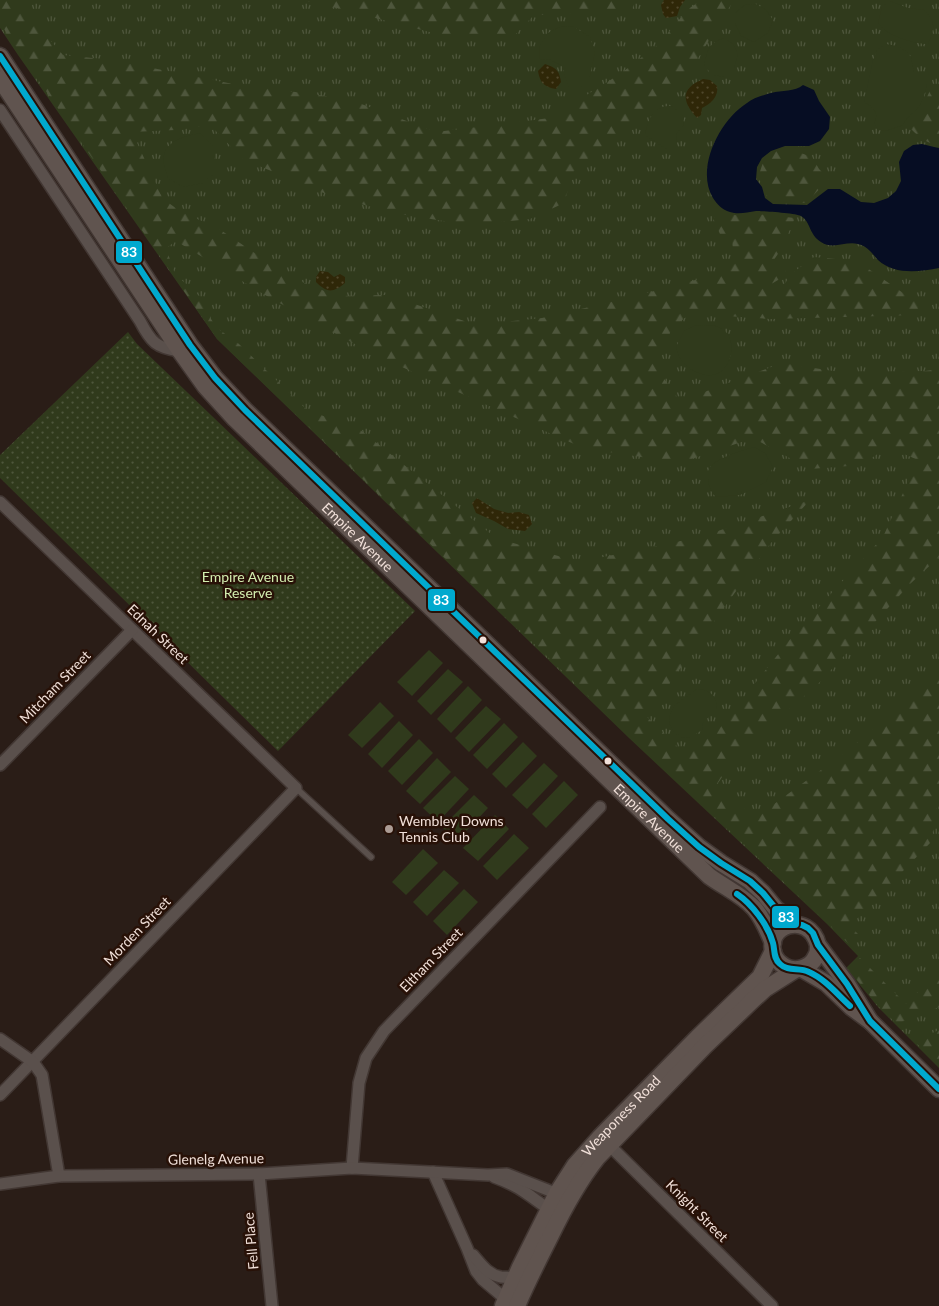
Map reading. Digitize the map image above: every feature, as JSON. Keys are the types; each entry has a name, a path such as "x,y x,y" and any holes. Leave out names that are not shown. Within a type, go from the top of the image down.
{"main road":[{"name":"Empire Avenue","path":"0,56 190,346 215,378 245,410 668,819 721,863 750,881 776,909 795,924 802,925 813,932 818,945 847,984 870,1021"},
{"name":"Empire Avenue","path":"0,78 180,351 205,386 235,420 709,876 741,897 755,909 763,921 776,958 780,964 787,968 798,969 826,983 851,1007 870,1021 939,1089"},
{"path":"773,947 780,930 795,924"},
{"path":"798,969 811,964 817,955 818,945"},
{"name":"Weaponess Road","path":"604,1141 697,1038 760,976 773,947"},
{"name":"Weaponess Road","path":"511,1303 563,1196 575,1165 604,1141 765,989 798,969"}],"street":[{"path":"0,110 140,321 146,334 155,344 165,350 180,351"},
{"name":"Ednah Street","path":"0,502 296,788"},
{"name":"Mitcham Street","path":"0,765 132,630"},
{"name":"Morden Street","path":"0,1095 296,788"},
{"name":"Eltham Street","path":"352,1168 358,1083 366,1058 384,1032 600,807"},
{"path":"0,1039 33,1062 42,1075 59,1176"},
{"name":"Knight Street","path":"604,1141 772,1306"},
{"name":"Glenelg Avenue","path":"0,1184 59,1176 259,1174 352,1168 488,1175 507,1174 563,1196"},
{"path":"433,1172 468,1248 476,1272 511,1303"},
{"name":"Fell Place","path":"259,1174 272,1306"},
{"name":"Glenelg Avenue","path":"488,1175 526,1193 544,1207 555,1212"},
{"path":"468,1248 491,1273 501,1277 512,1276 521,1280"}],"lane":[{"path":"296,788 371,857"}],"green space":[{"path":"0,0 939,0 939,1068 878,1007 846,968 858,956 827,924 629,738 217,339 0,28"},
{"path":"0,0 9,0 28,14 63,55 112,60 228,83 348,99 436,132 550,118 620,74 659,44 688,9 702,0 724,0 732,3 687,76 638,122 608,141 574,171 564,203 530,219 469,225 393,213 326,194 243,159 210,125 175,130 132,132 163,199 180,211 219,229 292,278 337,296 388,295 476,325 542,318 714,275 734,260 732,239 723,241 713,218 722,213 742,216 757,214 795,218 782,248 771,264 786,271 783,277 763,289 781,290 791,274 814,257 857,261 919,304 917,315 771,319 727,316 695,309 673,328 652,362 680,401 782,363 852,374 939,369 939,557 911,583 818,684 738,754 718,783 721,799 759,815 850,749 939,671 939,796 931,842 850,926 861,937 849,944 217,339 0,23","holes":["176,241 265,295 375,355 583,448 680,463 753,438 810,469 861,465 888,447 918,460 883,537 795,633 717,731 684,753 646,716 770,544 810,500 700,537 579,562 496,538 359,429 307,410 239,344 217,328 211,319 210,306 175,274 166,248"]},
{"path":"284,0 634,0 632,12 534,15 513,37 453,38 313,2"},
{"path":"890,1 908,8 924,10 928,14 931,18 933,29 928,44 898,37 888,32 878,23 882,7"},
{"path":"756,4 766,10 773,20 768,33 754,42 741,36 735,23 735,13 745,5"},
{"path":"561,26 574,27 590,37 595,52 590,76 581,87 569,87 562,66 551,60 540,59 539,47 548,33"},
{"path":"724,38 733,44 738,54 734,68 724,77 714,75 704,67 711,45"},
{"path":"886,44 897,46 907,52 911,57 914,72 927,84 920,104 903,125 886,131 878,130 874,123 876,119 875,111 864,102 873,60 877,50"},
{"path":"932,86 939,90 939,144 925,141 906,124 923,106"},
{"path":"671,106 684,117 683,126 677,133 676,143 668,150 645,135 652,115 662,107"},
{"path":"200,133 214,147 214,174 203,183 183,187 168,178 164,164 164,155 169,145 184,137"},
{"path":"778,150 795,151 812,157 819,169 829,179 806,203 776,201 767,197 764,187 758,178 764,159"},
{"path":"713,325 724,330 728,335 731,346 730,358 720,372 704,375 688,367 683,362 679,357 676,347 684,331 694,326"},
{"name":"Empire Avenue Reserve","path":"128,332 137,344 415,611 278,751 0,478 0,455"},
{"path":"754,447 765,453 773,467 766,482 740,495 716,497 708,482 708,471 711,466 721,459"},
{"path":"429,650 443,663 412,696 397,682"},
{"path":"448,669 463,682 431,715 417,701"},
{"path":"468,686 482,700 451,733 437,719"},
{"path":"697,689 705,690 712,694 716,700 717,708 703,723 702,730 690,738 681,737 674,732 670,725 669,716 675,705"},
{"path":"380,702 394,716 362,748 348,735"},
{"path":"486,706 501,719 469,752 455,738"},
{"path":"399,721 413,735 382,768 368,754"},
{"path":"504,723 518,737 487,769 473,755"},
{"path":"419,739 433,753 402,785 388,771"},
{"path":"523,742 537,756 506,788 492,774"},
{"path":"437,758 451,772 420,804 406,791"},
{"path":"544,763 558,776 527,809 512,795"},
{"path":"455,776 469,789 438,822 423,808"},
{"path":"564,781 578,795 546,828 532,814"},
{"path":"474,795 488,808 457,841 442,827"},
{"path":"495,815 509,829 478,861 463,848"},
{"path":"514,834 529,848 497,880 483,866"},
{"path":"423,849 438,863 406,895 392,882"},
{"path":"444,870 459,883 427,916 413,902"},
{"path":"464,889 478,902 447,935 433,921"},
{"path":"860,958 906,1004 939,971 939,1007 897,1024 879,1007 848,969"},
{"path":"939,1030 939,1065 914,1041"}],"sand":[{"path":"664,0 685,0 677,16 666,18 661,5"},
{"path":"545,64 558,72 561,82 556,89 546,86 540,79 538,71"},
{"path":"703,79 710,80 717,86 717,93 714,99 702,108 701,115 697,118 688,106 686,96 690,87"},
{"path":"320,271 328,272 334,277 340,274 345,277 345,283 337,289 327,290 316,282 316,277"},
{"path":"477,498 494,509 508,513 519,512 529,515 532,524 525,531 508,529 476,513 472,503"}],"water":[{"path":"803,85 814,90 830,117 829,129 820,141 809,146 785,146 771,151 762,158 757,167 756,179 762,187 765,198 773,204 807,205 828,189 840,189 861,202 874,203 888,198 896,191 901,181 899,162 904,151 913,145 922,144 939,148 939,268 907,271 891,268 884,265 864,246 853,243 830,245 821,242 814,236 807,222 801,216 760,211 733,213 718,205 708,186 707,173 713,146 728,121 737,111 752,100 771,93 796,89"}],"transit line":[{"name":"83","path":"0,56 190,345 215,378 245,410 668,819 699,847 750,881 776,909 795,924 808,928 870,1021 939,1089"},
{"name":"83","path":"737,894 748,903 763,922 771,936 776,959 780,964 786,968 805,971 815,975 850,1006"}],"place":[{"name":"Wembley Downs Tennis Club","path":"389,829"}]}
